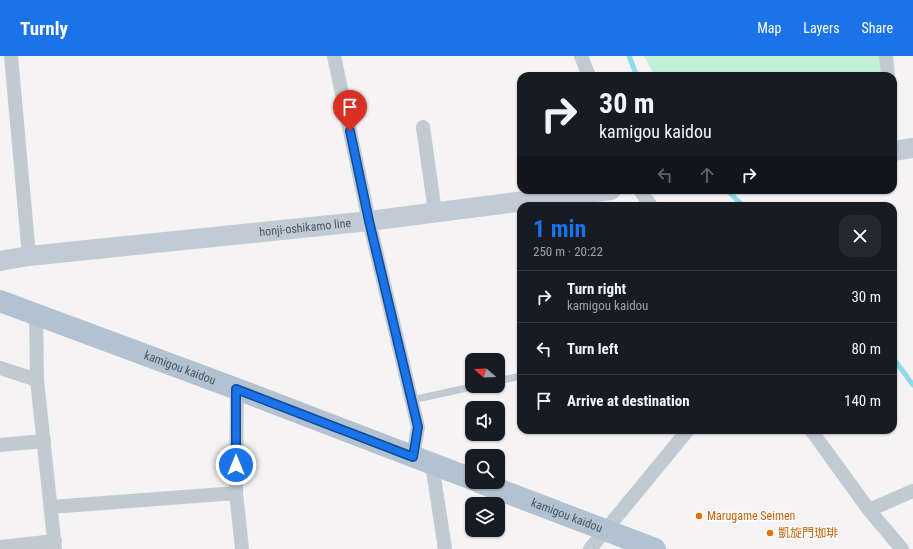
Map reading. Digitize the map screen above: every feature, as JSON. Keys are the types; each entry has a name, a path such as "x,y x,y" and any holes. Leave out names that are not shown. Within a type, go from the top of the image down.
{"main road":[{"path":"897,150 913,148"},
{"name":"honji-oshikamo line","path":"530,202 595,194"},
{"name":"honji-oshikamo line","path":"0,261 29,256 369,221 517,203"},
{"name":"kamigou kaidou","path":"0,301 465,476"},
{"name":"kamigou kaidou","path":"498,489 655,549"}],"street":[{"path":"11,56 29,256"},
{"path":"334,56 369,221 418,427 422,460 445,549"},
{"path":"581,56 588,72"},
{"path":"886,56 888,72"},
{"path":"422,127 435,212"},
{"path":"0,546 55,545 37,380 36,314"},
{"path":"0,368 37,380"},
{"path":"236,389 236,493 242,549"},
{"path":"590,549 685,434"},
{"path":"814,434 869,510 902,549"},
{"path":"0,445 44,441"},
{"path":"869,510 913,492"},
{"path":"52,507 236,493"}],"lane":[{"path":"505,379 517,377"},
{"path":"412,400 465,388"}],"green space":[{"path":"644,56 879,56 881,72 653,72"}],"waterway":[{"path":"629,56 635,72"},
{"path":"731,194 739,202"},
{"path":"897,363 913,385"}],"place":[{"name":"Marugame Seimen","path":"699,516"},
{"name":"凱旋門珈琲","path":"770,533"}],"route":[{"path":"236,465 236,389 413,457 418,427 369,221 350,131"}]}
